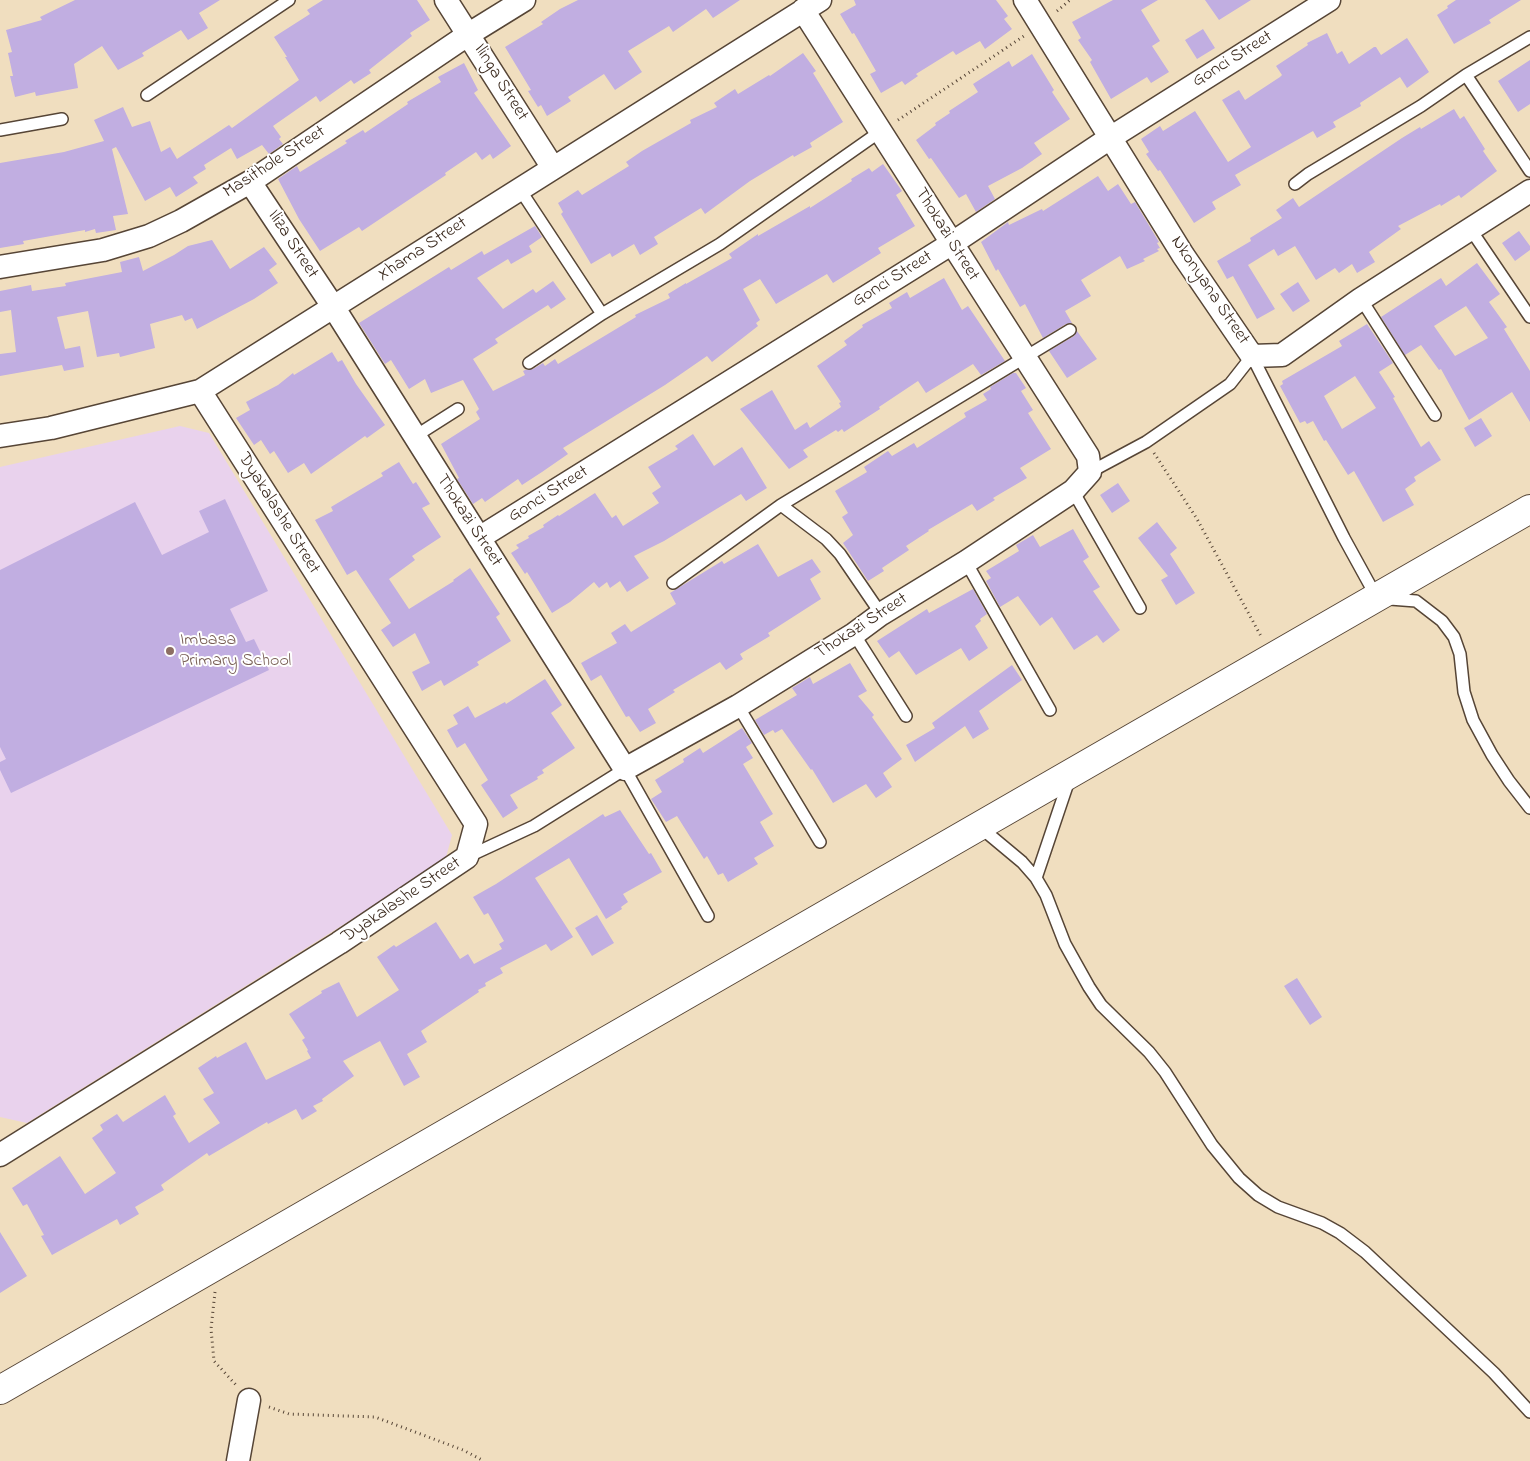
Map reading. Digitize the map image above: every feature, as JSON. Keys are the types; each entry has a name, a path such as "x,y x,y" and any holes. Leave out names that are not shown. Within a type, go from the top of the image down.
{"main road":[{"path":"0,1390 1530,509"}],"street":[{"name":"Ilinga Street","path":"446,0 553,168"},
{"name":"Masithole Street","path":"0,267 103,250 149,236 181,221 250,182 469,34 524,0"},
{"name":"Nkonyana Street","path":"1025,0 1183,254 1252,356 1282,355 1361,299 1530,192"},
{"name":"Gonci Street","path":"479,538 951,244 1110,138 1328,0"},
{"name":"Thokazi Street","path":"334,308 625,769 738,706 854,634 880,614 966,562 1074,491 1090,472 1088,456 881,132 806,3"},
{"name":"Xhama Street","path":"0,436 52,428 200,391 553,168 806,3"},
{"name":"Iliza Street","path":"250,182 334,308"},
{"name":"Dyakalashe Street","path":"1,1153 330,948 467,857 476,824 200,391"},
{"path":"238,1461 249,1400"}],"lane":[{"path":"148,95 289,0"},
{"path":"1295,184 1308,174 1421,106 1466,75 1530,36"},
{"path":"1466,75 1530,170"},
{"path":"0,130 62,119"},
{"path":"530,363 602,314 720,244 881,132"},
{"path":"519,188 602,314"},
{"path":"1471,230 1530,317"},
{"path":"1361,299 1435,415"},
{"path":"673,583 781,505 1070,330"},
{"path":"1090,472 1146,442 1230,384 1252,356 1344,538 1377,598 1416,601 1442,621 1454,637 1460,654 1464,692 1473,720 1492,755 1530,808"},
{"path":"414,437 458,409"},
{"path":"1074,491 1140,608"},
{"path":"781,505 826,539 840,554 880,614"},
{"path":"966,562 1050,710"},
{"path":"854,634 906,716"},
{"path":"738,706 820,842"},
{"path":"467,857 534,826 625,769 708,916"},
{"path":"1036,878 1071,775"},
{"path":"980,827 1022,862 1036,878 1046,895 1065,944 1088,987 1102,1005 1149,1052 1165,1072 1212,1145 1239,1178 1258,1195 1278,1207 1322,1223 1340,1233 1365,1252 1494,1373 1530,1412"}],"path":[{"path":"881,132 1041,25 1070,0"},
{"path":"1146,442 1197,520 1273,658"},
{"path":"215,1289 211,1329 214,1361 249,1400 290,1414 375,1417 463,1450 484,1461"}],"shaded area":[{"name":"Imbasa Primary School","path":"180,426 209,433 452,835 445,861 27,1123 0,1117 0,467"}],"building":[{"path":"75,0 220,0 199,13 208,28 188,40 181,30 142,53 144,56 118,70 102,46 74,64 78,88 36,96 35,92 15,97 10,76 13,76 8,53 12,52 6,30 42,20 40,17"},
{"path":"323,0 417,0 430,20 410,33 412,36 369,70 371,73 354,84 351,80 320,102 316,96 273,126 281,137 279,139 283,144 269,154 262,145 237,159 231,148 204,165 206,169 193,177 198,183 176,197 170,187 145,201 116,147 112,149 128,214 113,216 116,230 96,233 95,229 85,232 85,230 23,241 24,244 0,248 0,163 64,152 104,141 94,120 123,107 132,127 150,121 161,152 170,147 177,159 229,125 232,128 299,80 274,37 310,14 307,10"},
{"path":"578,0 740,0 713,18 706,9 673,32 669,26 628,51 642,72 615,90 604,74 568,97 571,101 547,116 541,105 538,107 528,91 531,90 505,47 543,24 541,22 560,9"},
{"path":"854,0 996,0 1008,16 1004,19 1012,29 985,49 980,41 956,55 953,51 916,74 918,76 905,85 902,81 881,93 870,74 876,71 854,33 852,34 840,14 856,5"},
{"path":"1113,0 1158,0 1141,10 1160,41 1152,46 1169,72 1151,83 1147,77 1111,99 1090,62 1092,60 1078,40 1081,38 1072,22"},
{"path":"1205,0 1251,0 1219,20"},
{"path":"1456,0 1521,0 1489,20 1491,23 1454,44 1437,15"},
{"path":"1203,29 1215,48 1197,59 1185,40"},
{"path":"1327,33 1337,54 1342,51 1349,64 1374,47 1376,47 1381,55 1407,38 1429,72 1407,88 1400,77 1360,103 1361,106 1333,122 1336,127 1317,138 1313,131 1235,175 1241,185 1212,202 1216,209 1194,223 1160,170 1158,171 1146,154 1149,152 1141,139 1160,126 1163,131 1195,111 1228,162 1251,147 1222,100 1239,90 1245,100 1282,75 1276,66 1308,45 1307,43"},
{"path":"803,53 816,71 813,73 843,122 810,143 812,147 794,157 793,155 750,181 705,214 701,208 654,237 658,244 640,255 634,244 612,257 610,253 591,264 561,214 563,212 558,203 578,190 582,195 629,166 626,162 642,151 691,123 690,120 717,107 714,103 735,89 738,94 770,76"},
{"path":"1032,54 1054,90 1052,92 1070,119 1034,143 1042,154 1022,168 988,186 995,199 976,212 966,194 959,198 916,140 950,113 949,111 978,92 973,84 1009,61 1012,67"},
{"path":"1530,60 1530,104 1518,112 1498,81"},
{"path":"464,63 478,90 474,93 511,146 493,159 490,154 482,160 476,152 445,173 446,175 362,231 359,227 320,251 299,219 278,179 297,166 300,172 347,143 345,141 363,130 365,133 408,104 407,102 441,82 438,77"},
{"path":"1454,109 1460,119 1464,116 1485,149 1483,151 1497,171 1461,198 1459,195 1441,206 1440,204 1398,226 1401,229 1369,252 1375,262 1357,273 1352,264 1339,273 1335,268 1316,280 1295,246 1278,256 1274,249 1248,265 1275,309 1257,319 1233,276 1227,279 1217,261 1251,241 1250,238 1282,218 1276,210 1293,198 1299,207 1402,138"},
{"path":"883,164 902,191 896,195 915,226 878,248 881,253 833,283 827,274 776,304 760,279 743,289 760,320 756,323 758,326 712,362 707,356 665,385 563,448 568,454 522,485 518,479 485,502 482,498 473,504 457,479 459,478 441,444 480,419 476,412 479,409 463,380 431,393 425,379 409,389 391,360 385,364 359,323 449,267 451,270 482,251 484,255 535,226 542,237 529,246 532,252 511,264 508,259 477,278 503,309 533,289 536,293 553,281 566,299 551,309 548,305 495,339 498,343 473,359 493,391 525,375 523,371 525,370 533,369 543,363 545,366 555,359 558,364 636,317 635,315 670,298 668,294 686,283 732,258 729,254 758,234 758,236 810,206 810,208 869,168 872,172"},
{"path":"1098,176 1108,191 1118,184 1131,204 1135,202 1159,242 1157,243 1160,248 1157,249 1159,251 1143,259 1145,261 1127,269 1120,256 1081,280 1091,296 1065,311 1072,323 1066,324 1043,338 1025,304 1020,307 998,269 996,271 981,242 1008,222 1009,225 1042,209 1043,211"},
{"path":"1519,231 1530,246 1530,250 1515,261 1502,243"},
{"path":"212,240 230,269 264,247 277,264 269,270 278,283 254,299 197,329 192,318 185,321 182,315 150,324 155,348 120,357 119,353 97,357 88,311 57,317 65,349 80,346 84,367 64,371 62,365 0,376 0,354 16,352 11,310 0,312 0,291 31,285 32,291 66,286 65,283 122,272 120,262 139,257 143,271 188,246"},
{"path":"1477,263 1500,294 1489,302 1507,327 1504,329 1530,371 1530,422 1512,392 1469,420 1441,369 1439,370 1421,345 1405,355 1381,317 1441,278 1446,286","holes":["1466,306 1488,338 1455,356 1434,326"]},
{"path":"944,278 962,310 968,306 1005,361 981,375 973,364 926,393 918,381 844,432 842,429 838,432 836,430 803,450 808,457 789,469 740,409 772,390 795,430 807,422 810,428 841,407 839,403 841,402 817,366 847,345 844,341 863,327 862,325 892,308 889,303 907,292 910,298"},
{"path":"1298,282 1310,301 1293,312 1280,294"},
{"path":"1367,324 1393,363 1379,372 1395,397 1393,398 1421,447 1429,441 1441,460 1414,477 1416,481 1405,489 1414,505 1383,522 1354,471 1348,475 1326,440 1324,441 1313,421 1307,424 1305,421 1300,423 1280,386 1283,384 1282,381 1342,346 1339,341","holes":["1355,376 1376,408 1342,429 1324,396"]},
{"path":"1077,331 1097,359 1067,378 1049,351 1074,336"},
{"path":"332,352 338,362 342,360 356,384 385,425 367,438 365,436 311,474 304,463 288,473 274,451 270,454 261,440 254,445 236,418 250,410 246,402"},
{"path":"1016,373 1026,388 1021,391 1033,410 1028,413 1051,449 1020,468 1027,478 993,498 995,500 977,511 972,504 928,530 906,546 909,550 882,568 884,571 868,581 843,543 853,535 842,517 848,513 835,491 867,472 864,467 888,451 892,456 914,443 917,448 966,417 964,413 987,400 983,394 991,389 990,387"},
{"path":"1481,418 1492,436 1475,447 1464,428"},
{"path":"693,434 714,466 742,447 767,488 746,501 741,494 664,541 634,556 649,578 627,592 620,581 610,588 607,582 599,588 594,582 570,602 552,613 527,572 525,574 511,553 519,548 516,545 529,538 528,536 544,527 543,525 558,515 595,493 612,518 616,515 623,526 659,503 652,493 661,487 648,467 678,449 675,446"},
{"path":"399,462 413,484 416,482 430,504 422,508 441,537 412,556 415,560 389,579 409,609 454,581 470,568 500,614 496,617 511,641 477,662 479,665 444,686 441,680 422,691 412,672 430,663 415,633 393,647 381,630 391,623 356,570 347,575 315,520 333,511 331,507 383,476 381,473"},
{"path":"1118,483 1130,501 1112,513 1100,495"},
{"path":"225,499 268,591 230,609 246,642 254,639 269,670 11,793 0,770 0,762 6,759 0,747 0,570 135,502 162,555 209,532 199,511"},
{"path":"1157,522 1177,548 1170,554 1195,593 1176,605 1161,580 1168,576 1138,538"},
{"path":"1073,529 1089,557 1083,561 1100,587 1093,591 1120,630 1103,643 1097,635 1074,650 1052,617 1040,626 1018,596 1000,607 986,581 991,578 986,571 1019,551 1016,545 1033,535 1040,547"},
{"path":"758,544 778,577 812,559 821,572 810,579 821,599 768,633 770,636 740,654 743,659 726,670 720,662 673,690 675,692 648,709 656,723 640,732 629,716 626,717 601,675 591,681 581,663 617,643 611,633 625,624 631,632 676,604 670,593 722,561 724,564"},
{"path":"973,589 987,614 975,626 988,648 969,661 961,648 916,675 899,651 889,658 877,641 927,609 929,613"},
{"path":"850,663 867,691 858,696 874,715 872,717 902,759 883,773 892,787 876,798 866,784 833,803 812,769 782,729 775,733 773,730 764,735 755,720 797,695 792,688 810,677 813,684"},
{"path":"1012,665 1022,680 979,711 989,729 973,739 965,726 915,762 906,745 935,728 932,723"},
{"path":"545,679 562,705 551,713 575,748 542,770 544,773 537,777 538,779 510,795 518,808 503,818 481,785 488,780 465,743 457,748 447,730 458,724 453,715 468,706 475,718 505,702 506,704"},
{"path":"742,728 752,743 746,747 753,758 743,764 773,814 760,822 774,846 754,858 758,864 728,882 723,873 718,875 707,856 704,859 677,816 666,822 651,799 662,792 655,780 684,762 683,759 700,748 703,753"},
{"path":"620,810 649,854 651,853 662,872 623,894 628,902 621,907 622,909 606,919 569,858 535,878 573,937 551,951 546,944 500,968 503,973 485,983 486,986 478,990 479,992 421,1031 427,1042 407,1054 420,1077 404,1086 380,1041 343,1061 354,1076 322,1099 323,1101 313,1106 317,1111 302,1120 296,1109 268,1124 267,1122 209,1156 207,1153 161,1185 164,1190 135,1207 139,1214 120,1225 117,1219 52,1255 41,1236 44,1235 27,1204 23,1206 12,1188 60,1156 85,1194 116,1173 92,1138 103,1130 100,1125 117,1114 123,1122 165,1095 176,1114 173,1116 189,1143 220,1123 203,1099 214,1093 198,1068 216,1056 217,1058 246,1042 266,1080 311,1058 302,1040 305,1038 289,1014 322,993 321,991 339,982 357,1017 399,990 377,957 394,945 396,947 436,922 460,959 468,954 474,964 502,949 499,944 504,941 488,913 484,915 473,897 603,814 605,817"},
{"path":"597,915 614,943 592,956 575,928"},
{"path":"1297,978 1322,1017 1310,1025 1284,986"},
{"path":"0,1232 27,1276 0,1293"}],"place":[{"name":"Imbasa Primary School","path":"170,651"}]}
